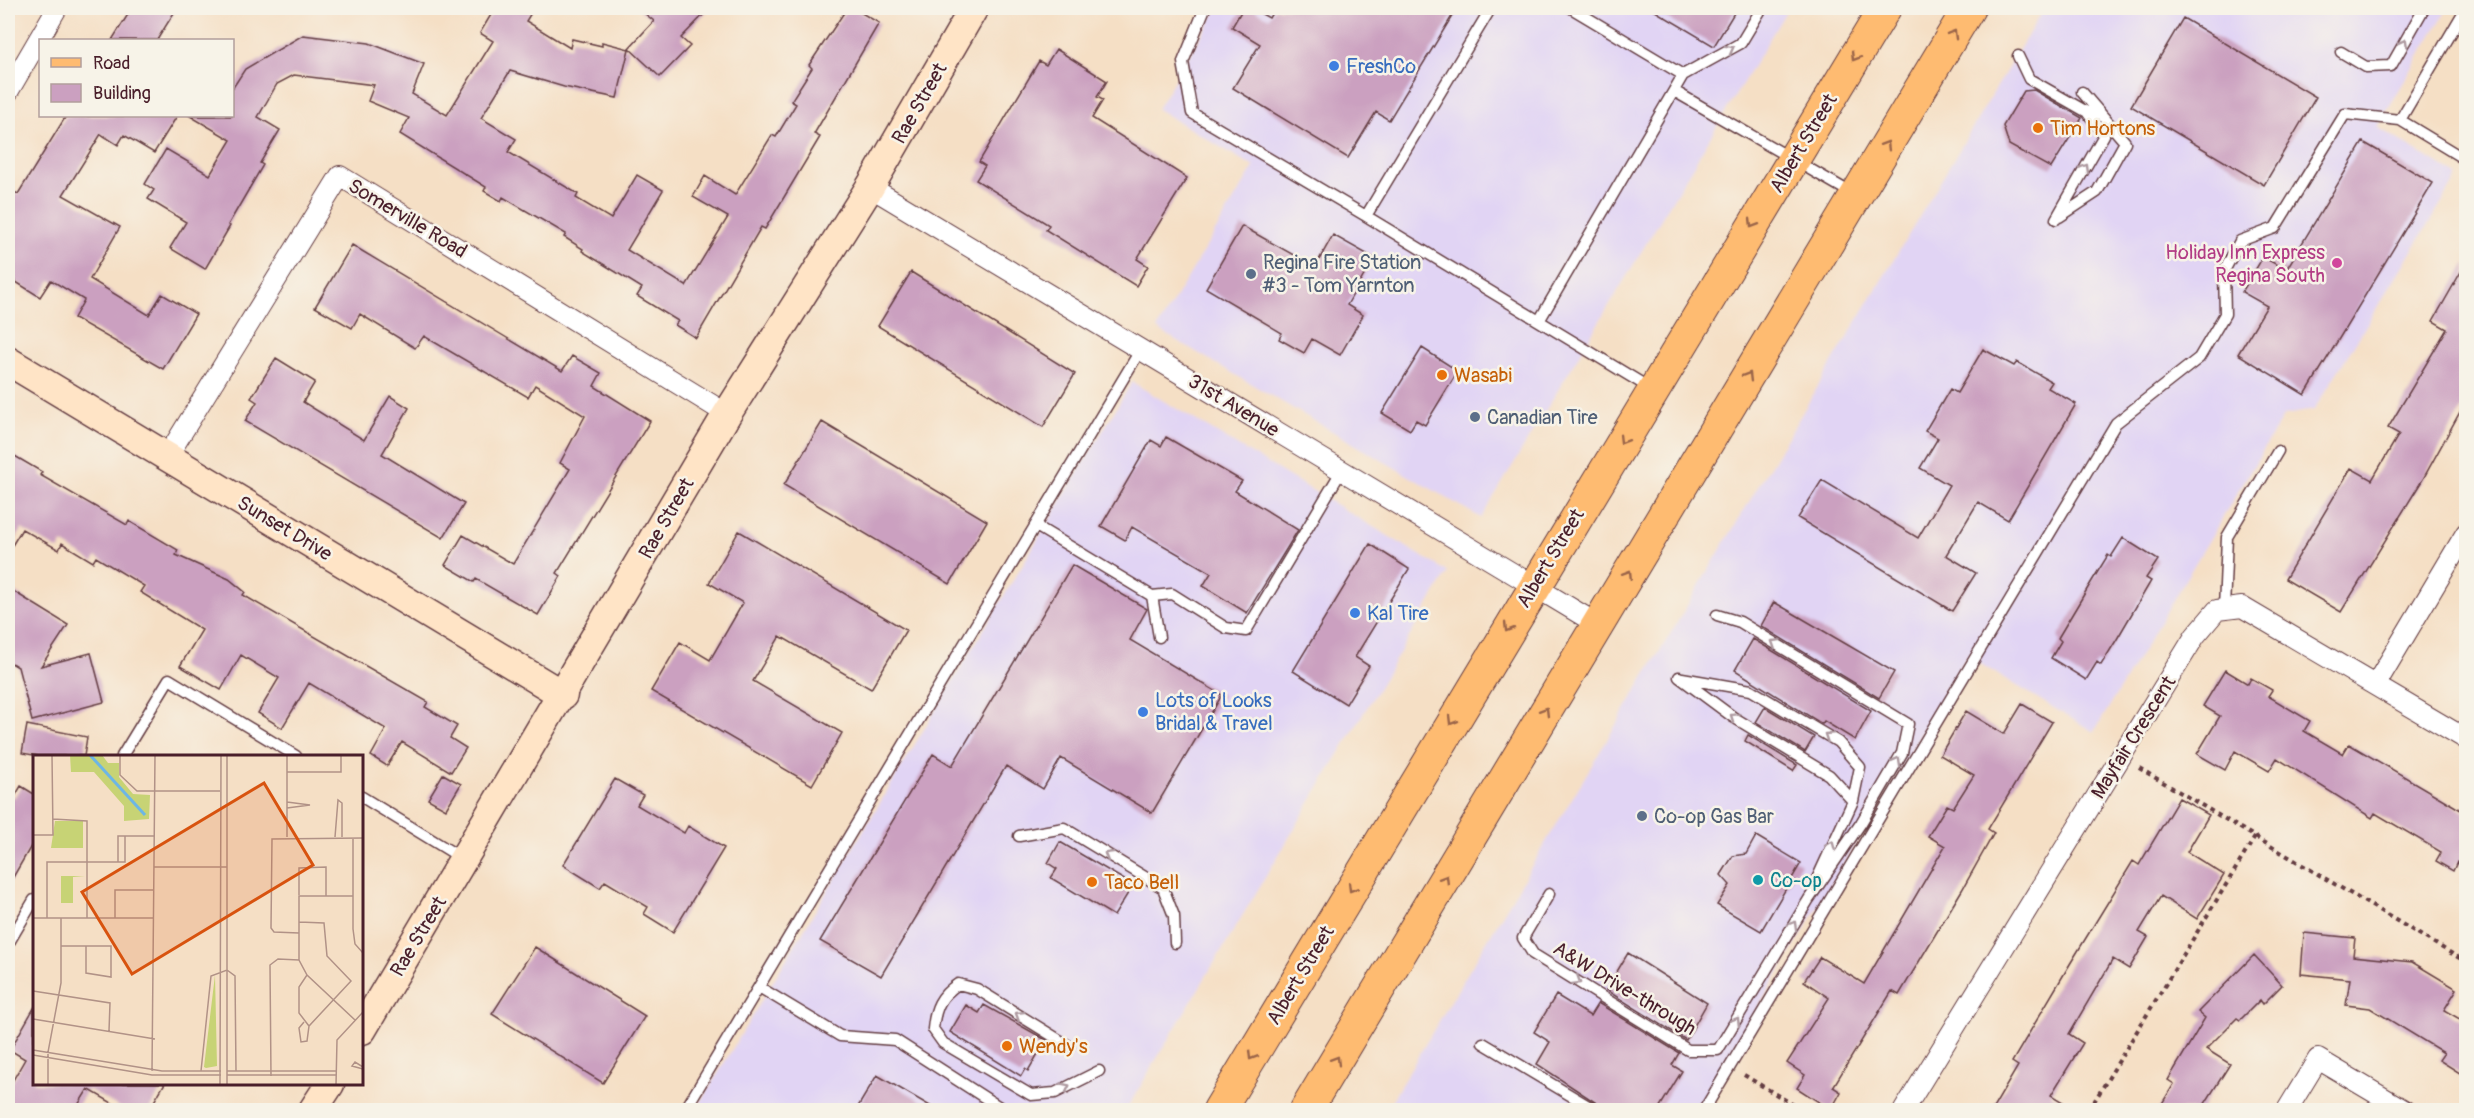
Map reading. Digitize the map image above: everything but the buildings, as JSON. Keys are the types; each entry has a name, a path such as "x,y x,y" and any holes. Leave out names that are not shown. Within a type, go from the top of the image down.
{"main road":[{"name":"Albert Street","path":"1218,1110 1885,8"},
{"path":"1306,1110 1969,8"}],"street":[{"path":"8,92 57,8"},
{"name":"Rae Street","path":"363,1028 563,695 727,414 870,187 974,8"},
{"name":"Somerville Road","path":"167,457 340,176 727,414"},
{"name":"31st Avenue","path":"870,187 1598,624"},
{"name":"Sunset Drive","path":"8,361 563,695"},
{"path":"2376,684 2466,533"},
{"path":"2224,609 2242,608 2376,684 2466,739"},
{"name":"Mayfair Crescent","path":"1904,1110 2195,636 2217,610 2224,609"},
{"path":"2287,1110 2318,1059 2404,1110"},
{"path":"313,1110 329,1085"}],"lane":[{"path":"1205,8 1183,62 1192,113 1653,390"},
{"path":"1366,216 1491,8"},
{"path":"1571,8 1683,75"},
{"path":"1539,321 1683,75 1741,43 1762,8"},
{"path":"2341,52 2366,67 2391,66 2424,8"},
{"path":"2400,120 2466,8"},
{"path":"2018,56 2029,79 2087,112 2104,135 2056,219 2097,192 2126,142 2082,92"},
{"path":"1674,91 1856,195"},
{"path":"1704,1110 2116,423 2199,358 2225,314 2224,271 2240,241 2276,228 2345,114 2400,120 2466,160"},
{"path":"685,1110 1141,349"},
{"path":"2224,609 2227,537 2278,451"},
{"path":"1036,526 1152,596 1172,594 1226,628 1246,631 1342,470"},
{"path":"1152,596 1160,637"},
{"path":"1717,615 1740,622 1908,724 1902,753 1861,823 1809,898"},
{"path":"1809,898 1853,801 1860,767 1838,742 1751,690 1679,677 1733,717 1829,775 1853,801"},
{"path":"123,755 169,679 294,755"},
{"path":"363,797 464,860"},
{"path":"1019,836 1064,828 1163,888 1174,916 1175,943"},
{"name":"A&W Drive-through","path":"1550,894 1523,938 1533,954 1688,1050 1718,1050 1809,898"},
{"path":"8,944 33,902"},
{"path":"1069,1046 976,988 958,984 947,992 935,1009 933,1029 943,1043 1031,1095 1055,1093 1099,1071"},
{"path":"759,987 840,1036 895,1040 1004,1110"},
{"path":"1483,1043 1595,1110"}],"path":[{"path":"2121,757 2466,962"},
{"path":"2089,1110 2255,837"},
{"path":"1730,1067 1802,1110"}],"shaded area":[{"path":"1218,8 1788,8 1481,518 1157,329 1254,167 1157,109"},
{"path":"2044,8 2448,8 2377,127 2458,176 2314,410 2284,415 2094,732 1967,656 1697,1110 1386,1110"},
{"path":"1132,382 1448,572 1126,1110 696,1110"}],"place":[{"name":"FreshCo","path":"1334,66"},
{"name":"Tim Hortons","path":"2038,128"},
{"name":"Holiday Inn Express Regina South","path":"2337,263"},
{"name":"Regina Fire Station #3 - Tom Yarnton","path":"1251,274"},
{"name":"Wasabi","path":"1442,375"},
{"name":"Canadian Tire","path":"1475,417"},
{"name":"Kal Tire","path":"1355,613"},
{"name":"Lots of Looks Bridal & Travel","path":"1143,712"},
{"name":"Co-op Gas Bar","path":"1642,816"},
{"name":"Co-op","path":"1758,880"},
{"name":"Taco Bell","path":"1092,882"},
{"name":"Wendy's","path":"1007,1046"}]}
